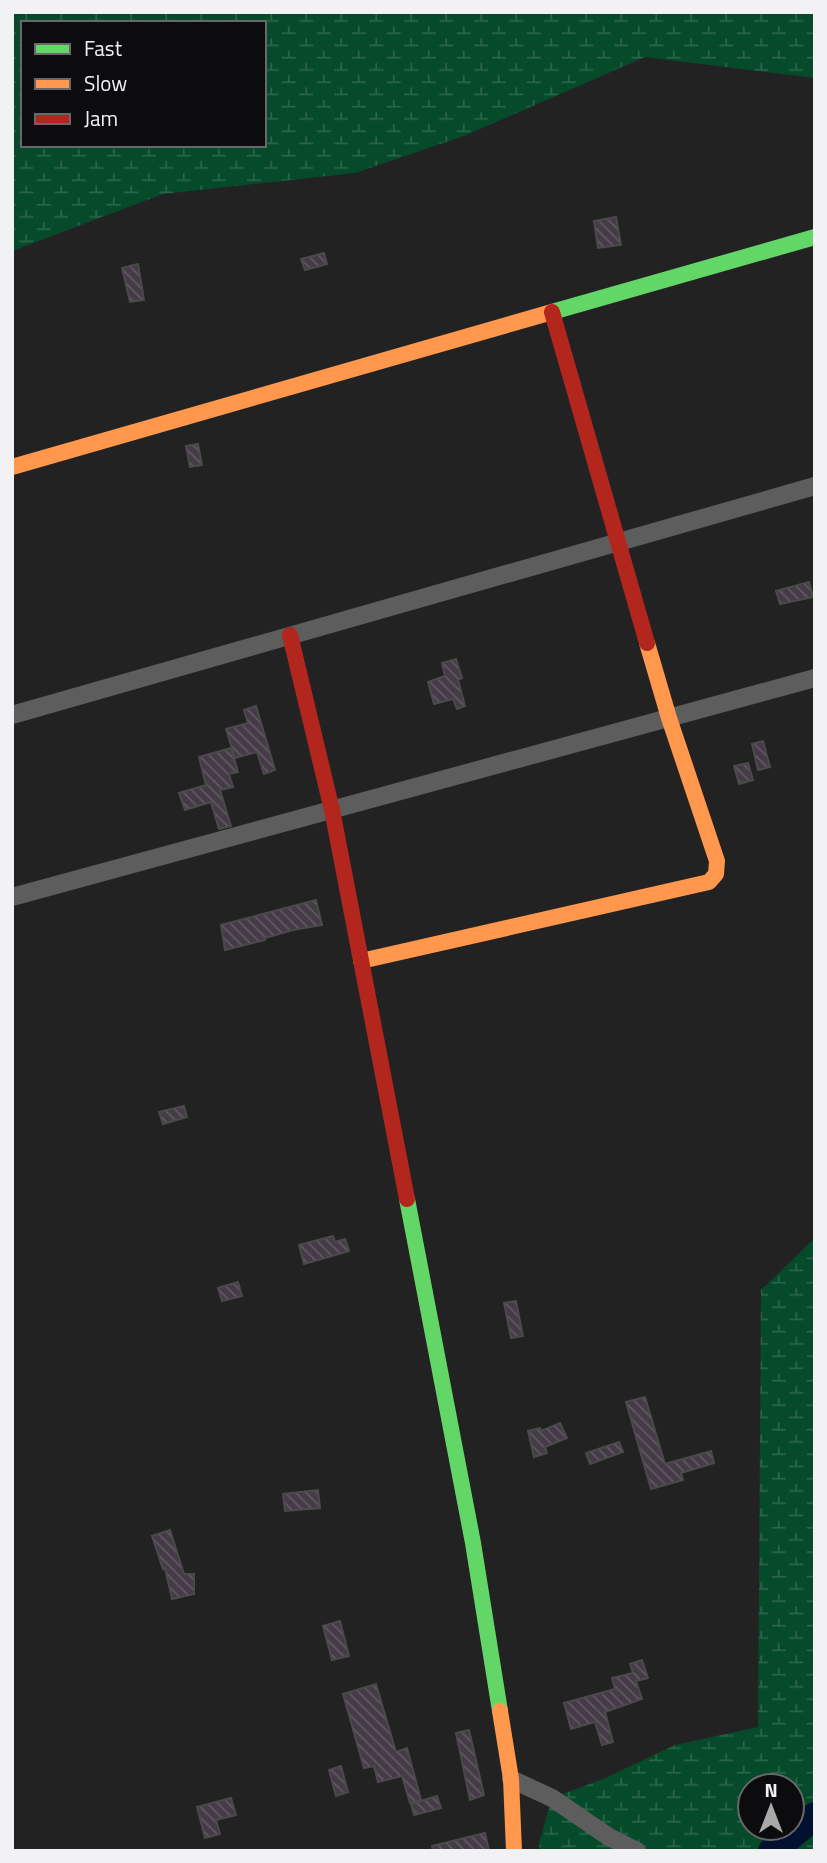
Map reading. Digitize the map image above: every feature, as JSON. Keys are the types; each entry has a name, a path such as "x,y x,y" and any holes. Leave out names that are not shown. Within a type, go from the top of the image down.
{"street":[{"path":"12,467 815,237"},
{"path":"361,961 709,882 716,874 717,861 669,718 552,313"},
{"path":"12,715 815,486"},
{"path":"290,635 332,810 471,1530 511,1779 514,1851"},
{"path":"12,897 815,678"},
{"path":"511,1779 552,1798 608,1837 637,1851"}],"green space":[{"path":"12,12 815,12 815,78 645,57 464,136 355,173 163,194 12,251"},
{"path":"815,1238 815,1851 539,1851 552,1798 603,1779 675,1745 758,1727 761,1290"}],"building":[{"path":"616,217 621,245 598,248 594,221"},
{"path":"324,253 327,264 305,270 301,259"},
{"path":"138,264 144,300 130,302 122,268"},
{"path":"198,444 202,465 190,467 186,446"},
{"path":"809,582 813,597 780,604 776,591"},
{"path":"456,659 462,678 458,680 465,706 457,709 453,699 434,704 428,682 445,676 442,663"},
{"path":"256,706 275,770 264,774 257,752 235,758 226,729 248,723 244,710"},
{"path":"763,741 770,767 758,770 752,744"},
{"path":"231,748 238,772 229,774 233,787 220,790 231,826 219,829 211,802 185,810 179,793 206,785 199,757"},
{"path":"748,763 753,780 739,784 734,766"},
{"path":"316,900 322,925 293,930 225,950 221,925"},
{"path":"184,1106 187,1117 163,1124 159,1112"},
{"path":"333,1236 335,1242 345,1239 349,1251 304,1264 299,1245"},
{"path":"238,1282 242,1296 222,1301 218,1288"},
{"path":"516,1301 523,1336 511,1338 504,1303"},
{"path":"645,1397 665,1464 711,1451 714,1463 681,1473 683,1480 651,1489 626,1402"},
{"path":"560,1423 567,1438 545,1447 547,1453 534,1457 528,1431 540,1428 541,1431"},
{"path":"619,1442 623,1452 590,1464 586,1453"},
{"path":"318,1490 320,1508 285,1511 283,1494"},
{"path":"170,1530 184,1574 194,1574 194,1594 172,1599 165,1568 163,1569 152,1536"},
{"path":"340,1621 349,1656 332,1660 323,1626"},
{"path":"642,1660 648,1678 636,1681 642,1699 605,1712 613,1742 602,1745 595,1722 571,1729 564,1703 615,1689 612,1678 633,1673 630,1664"},
{"path":"376,1684 396,1752 407,1748 421,1800 410,1803 402,1776 378,1782 374,1766 364,1768 343,1694"},
{"path":"469,1730 484,1795 470,1800 456,1733"},
{"path":"341,1766 348,1792 336,1796 329,1770"},
{"path":"437,1796 441,1808 414,1815 411,1804"},
{"path":"231,1798 236,1815 216,1820 220,1834 205,1838 197,1807"},
{"path":"485,1833 489,1851 433,1851 432,1846"}],"waterway":[{"path":"772,1851 815,1816"}],"traffic: fast":[{"path":"552,312 815,237"},
{"path":"407,1199 473,1543 500,1711"}],"traffic: slow":[{"path":"12,467 552,312"},
{"path":"361,961 709,882 716,874 717,861 647,643"},
{"path":"500,1711 511,1779 514,1851"}],"traffic: jam":[{"path":"552,312 647,643"},
{"path":"290,635 332,810 407,1199"}]}
